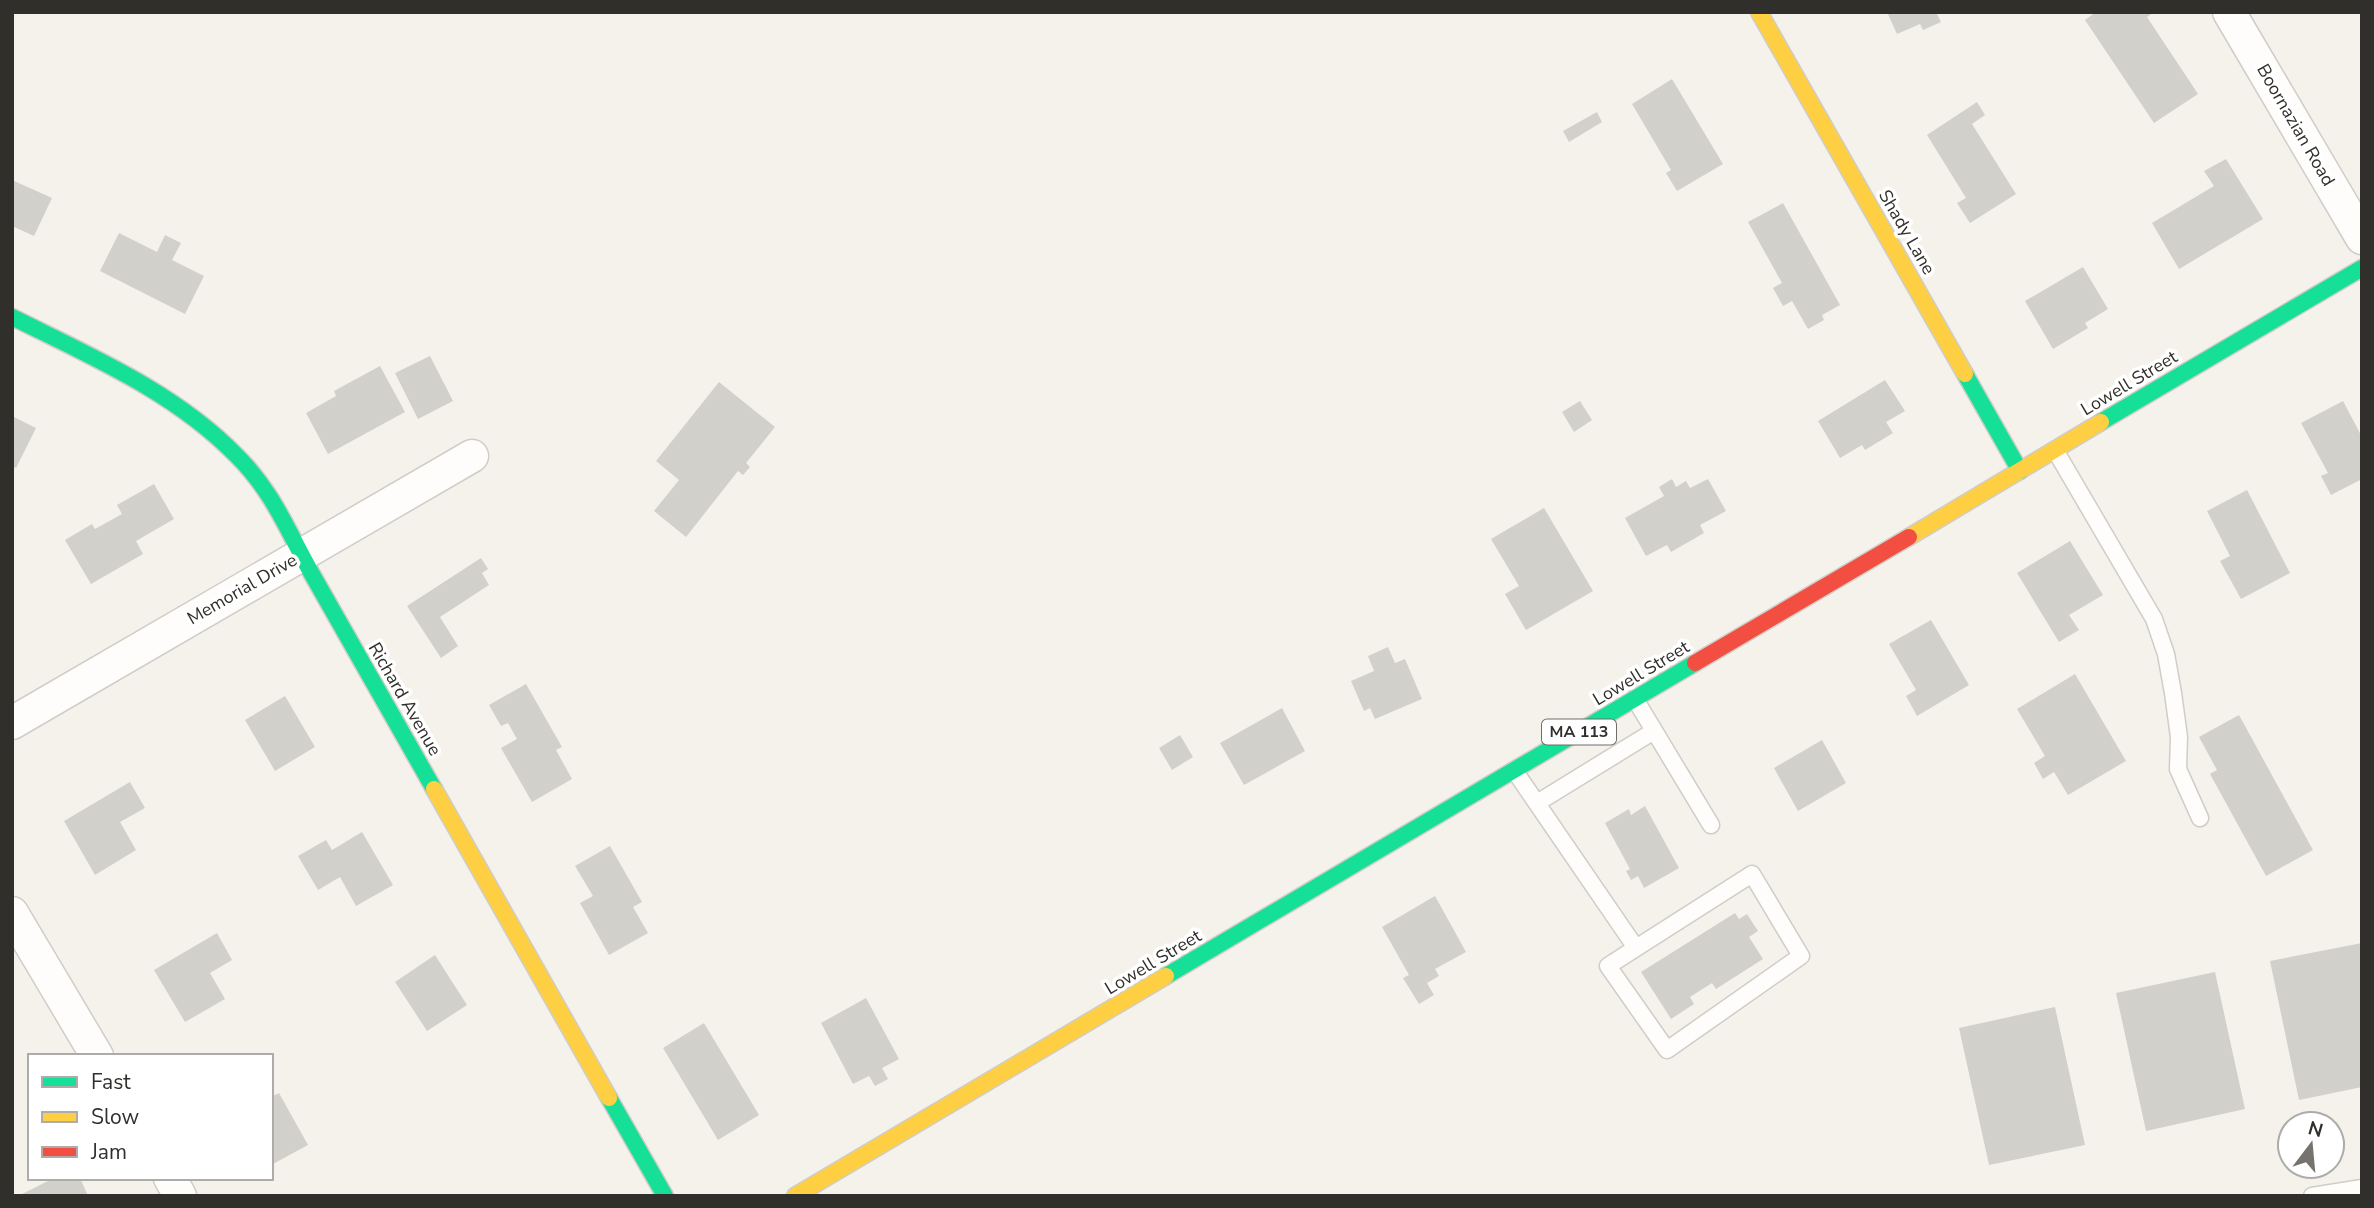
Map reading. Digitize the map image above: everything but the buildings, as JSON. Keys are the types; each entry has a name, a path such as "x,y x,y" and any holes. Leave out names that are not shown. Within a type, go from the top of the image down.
{"main road":[{"name":"Shady Lane","path":"1759,12 2021,471"},
{"name":"Lowell Street","path":"802,1194 2362,268"},
{"name":"Richard Avenue","path":"12,317 159,392 202,422 236,453 265,487 665,1196"}],"street":[{"name":"Boornazian Road","path":"2230,12 2362,238"},
{"name":"Memorial Drive","path":"12,723 472,456"},
{"path":"12,913 96,1054"},
{"path":"171,1180 180,1196"}],"lane":[{"path":"2055,450 2154,619 2166,654 2173,692 2179,737 2178,769 2200,818"},
{"path":"1635,699 1711,825"},
{"path":"1537,803 1654,731"},
{"path":"1514,770 1636,948"},
{"path":"1752,874 1801,956 1667,1050 1608,967 1636,948 1752,874"},
{"path":"2312,1196 2362,1188"}],"traffic: fast":[{"path":"2101,422 2362,268"},
{"path":"12,317 101,361 159,394 213,433 250,470 280,513 434,789"},
{"path":"1965,374 2020,471"},
{"path":"1166,976 1695,663"},
{"path":"609,1098 665,1196"}],"traffic: slow":[{"path":"1759,12 1965,374"},
{"path":"1909,537 2101,422"},
{"path":"434,789 609,1098"},
{"path":"795,1196 1166,976"}],"traffic: jam":[{"path":"1695,663 1909,537"}]}
